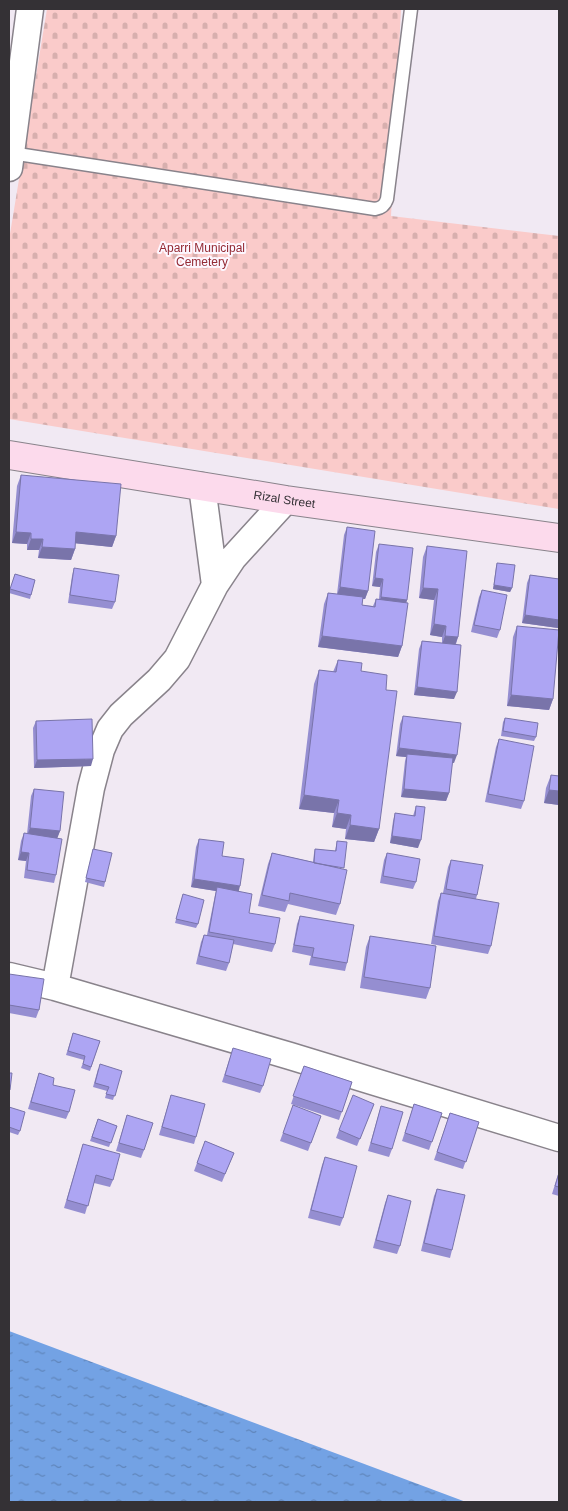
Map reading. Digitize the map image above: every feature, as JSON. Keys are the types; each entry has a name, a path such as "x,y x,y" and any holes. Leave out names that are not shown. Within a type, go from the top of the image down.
{"main road":[{"name":"Rizal Street","path":"9,455 286,500 559,538"}],"street":[{"path":"10,160 30,9"},
{"path":"202,486 215,585"},
{"path":"55,987 91,788 101,750 110,729 121,715 159,680 177,659 215,585 233,558 286,500"},
{"path":"9,976 55,987 290,1056 559,1138"}],"lane":[{"path":"10,160 375,209 380,208 387,199 411,9"}],"green space":[{"name":"Aparri Municipal Cemetery","path":"47,9 401,9 391,216 559,236 559,509 9,419 9,240"}],"water":[{"path":"9,1331 466,1502 9,1502"}],"building":[{"path":"21,475 121,484 116,536 76,532 75,549 42,547 43,539 31,539 31,533 16,532"},
{"path":"347,527 375,531 368,591 340,587"},
{"path":"379,544 413,548 407,600 381,597 383,579 375,578"},
{"path":"427,546 467,551 458,637 445,636 446,626 434,624 438,589 423,588"},
{"path":"497,563 515,565 512,588 494,585"},
{"path":"74,568 119,575 115,602 70,595"},
{"path":"15,574 35,580 31,595 10,589"},
{"path":"530,575 559,579 559,620 525,615"},
{"path":"482,590 507,595 500,630 474,625"},
{"path":"328,593 363,597 362,605 375,607 376,599 408,603 402,646 322,636"},
{"path":"517,626 559,630 553,699 511,695"},
{"path":"422,641 461,645 457,692 417,687"},
{"path":"338,660 362,663 361,671 387,675 386,690 397,691 379,829 350,825 351,815 337,813 339,800 304,795 319,670 336,672"},
{"path":"403,716 461,723 457,755 399,748"},
{"path":"505,718 538,723 536,737 503,731"},
{"path":"92,719 93,759 37,760 36,721"},
{"path":"499,739 534,746 524,801 488,794"},
{"path":"407,754 453,758 449,793 404,789"},
{"path":"551,775 559,776 559,791 549,790"},
{"path":"34,789 64,792 60,831 30,828"},
{"path":"416,806 425,807 421,840 392,836 395,813 415,816"},
{"path":"24,833 62,839 56,875 27,870 29,853 21,852"},
{"path":"199,839 224,842 222,856 244,859 240,886 194,879"},
{"path":"337,841 347,842 344,868 314,863 315,849 336,851"},
{"path":"93,849 112,853 105,882 86,878"},
{"path":"272,853 347,870 340,904 290,893 289,901 262,895"},
{"path":"387,853 420,859 416,882 383,876"},
{"path":"451,860 483,865 477,895 446,889"},
{"path":"217,887 252,894 249,913 280,918 275,944 209,932"},
{"path":"441,893 499,903 491,946 434,936"},
{"path":"183,894 204,900 198,924 176,919"},
{"path":"300,916 354,925 347,963 312,957 314,948 294,945"},
{"path":"204,935 234,940 229,963 199,956"},
{"path":"370,936 436,946 430,988 364,977"},
{"path":"9,974 44,979 39,1010 9,1005"},
{"path":"73,1033 100,1041 91,1067 83,1064 85,1056 68,1051"},
{"path":"233,1048 271,1059 263,1086 225,1075"},
{"path":"100,1064 122,1071 115,1096 106,1094 109,1087 95,1083"},
{"path":"304,1066 352,1082 342,1112 293,1096"},
{"path":"9,1073 12,1073 10,1090 9,1090"},
{"path":"39,1073 54,1078 53,1085 75,1090 69,1112 31,1102"},
{"path":"171,1095 205,1104 196,1137 162,1127"},
{"path":"353,1095 374,1104 360,1139 339,1130"},
{"path":"414,1104 442,1113 432,1142 405,1133"},
{"path":"293,1105 321,1116 311,1143 283,1133"},
{"path":"381,1106 403,1112 392,1149 371,1143"},
{"path":"9,1107 25,1112 20,1131 9,1127"},
{"path":"450,1113 479,1122 466,1162 437,1152"},
{"path":"127,1115 153,1123 144,1150 119,1143"},
{"path":"98,1119 117,1126 111,1143 92,1137"},
{"path":"205,1141 234,1153 225,1174 197,1163"},
{"path":"83,1144 120,1154 113,1180 96,1175 88,1206 67,1200"},
{"path":"325,1157 357,1166 343,1218 311,1210"},
{"path":"559,1173 559,1187 555,1186"},
{"path":"437,1189 465,1195 452,1250 424,1243"},
{"path":"388,1195 411,1201 400,1246 376,1240"}]}
